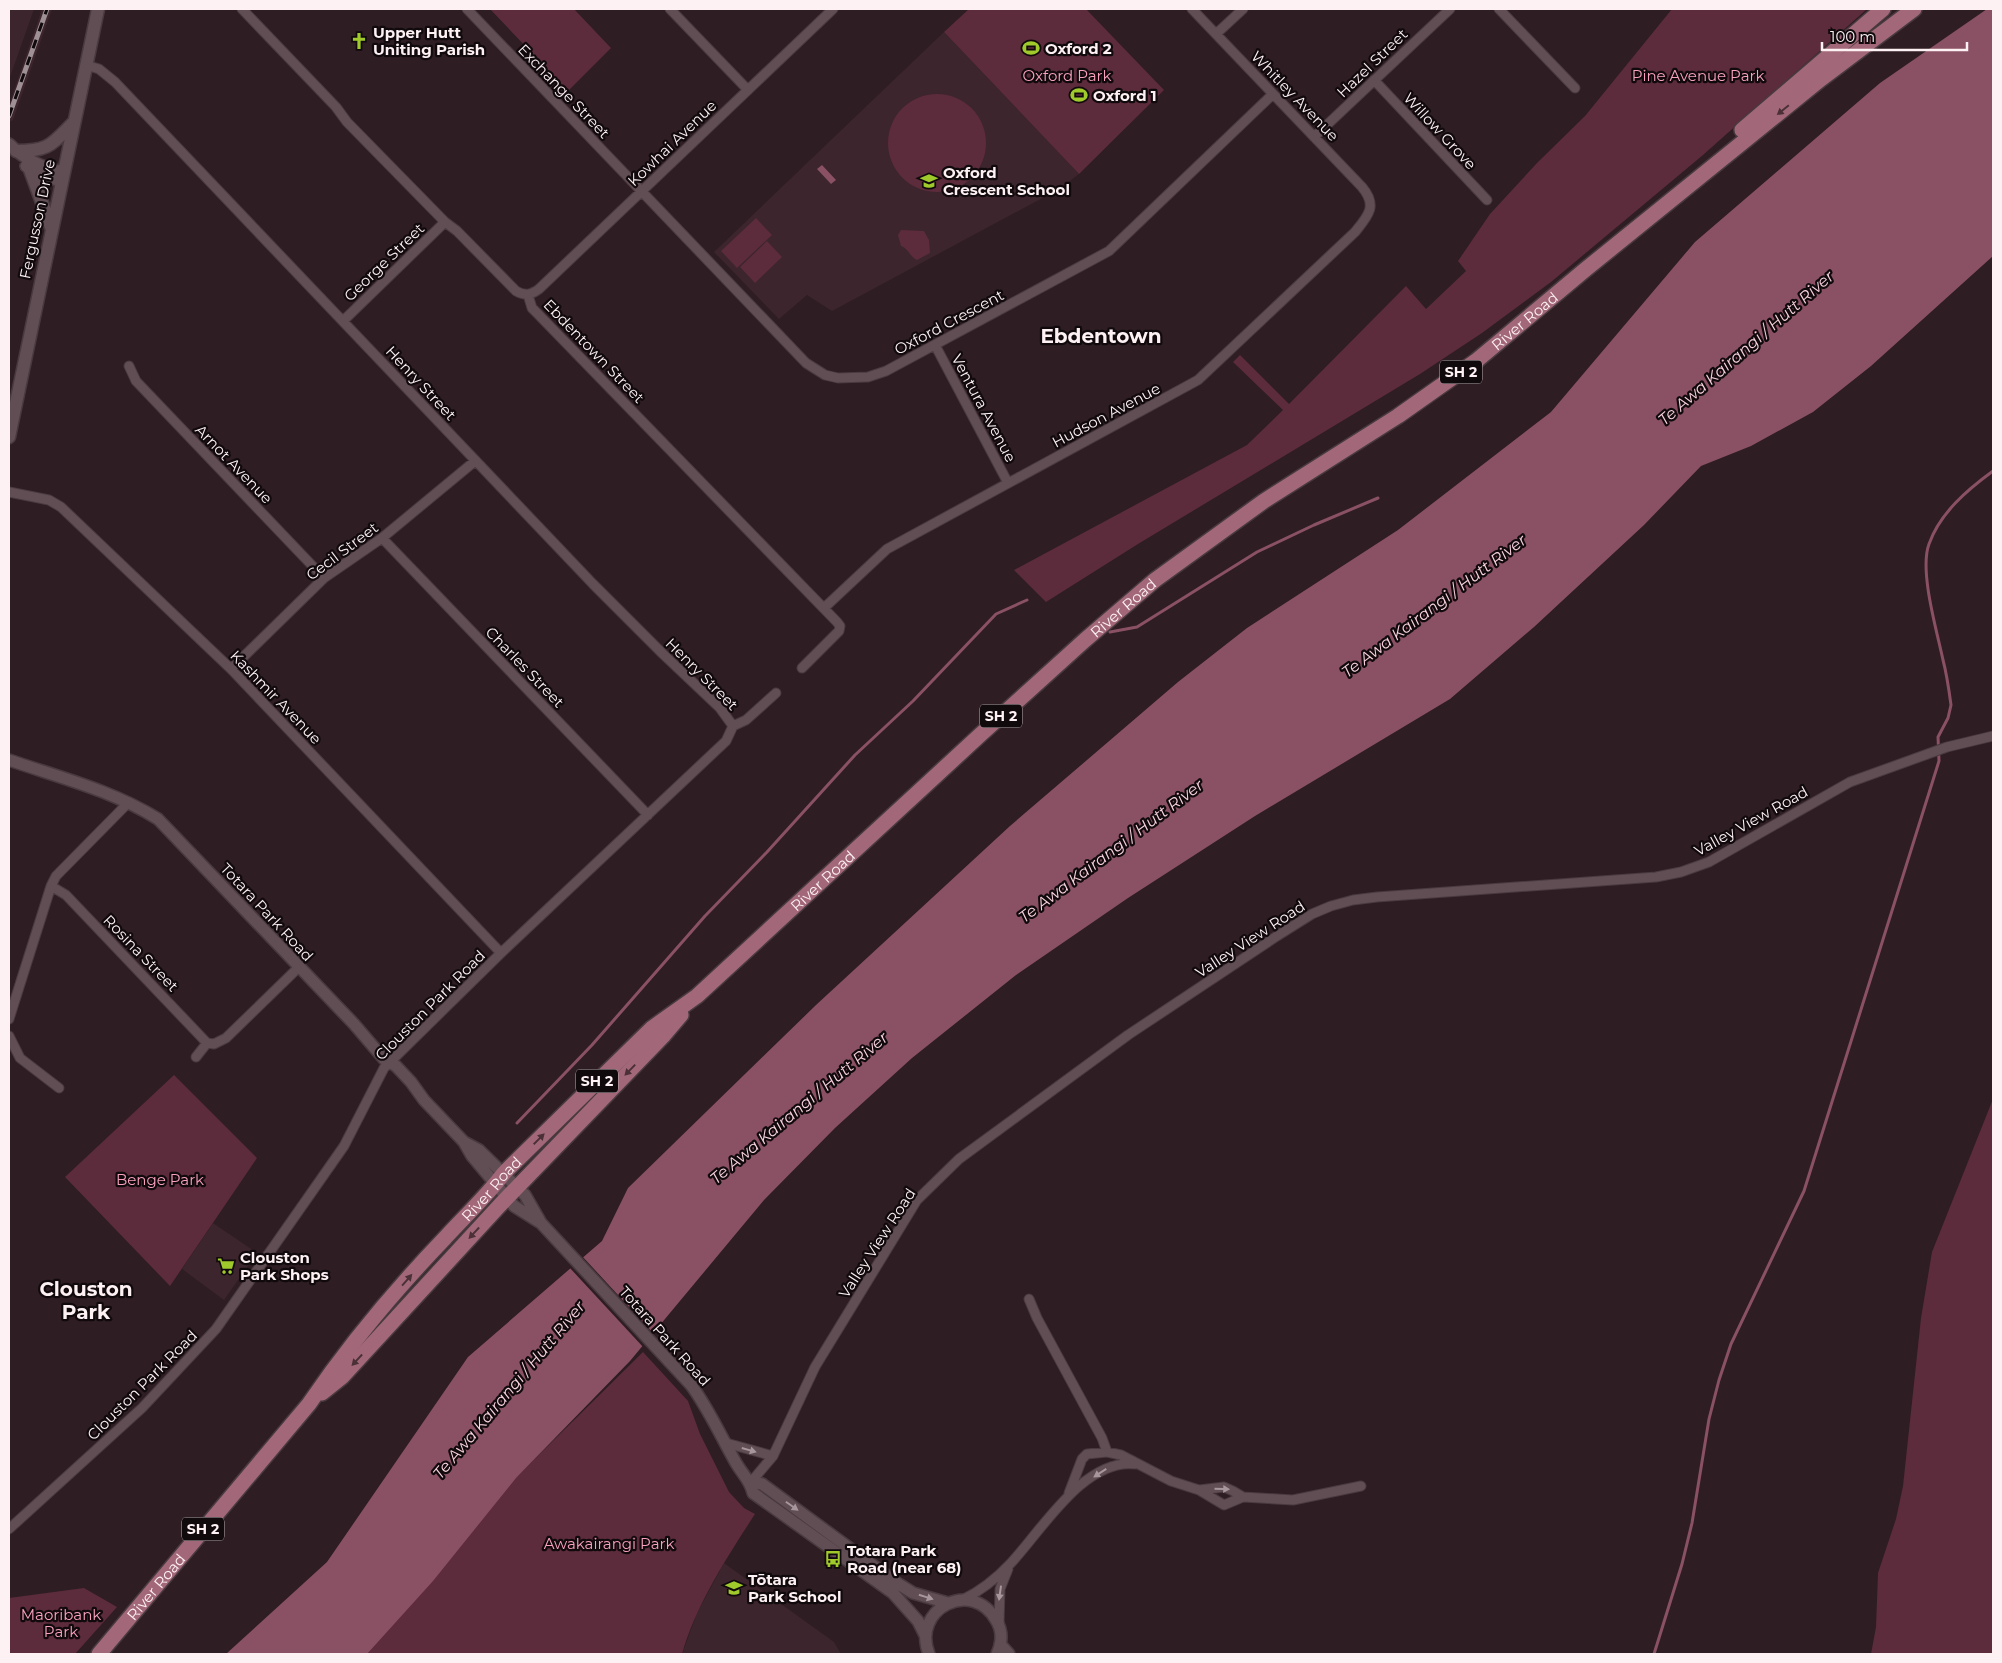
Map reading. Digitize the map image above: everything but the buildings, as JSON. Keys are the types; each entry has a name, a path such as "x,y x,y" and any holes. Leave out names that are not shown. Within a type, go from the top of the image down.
{"highway":[{"name":"River Road","path":"309,1404 342,1376 512,1192 664,1035 697,996 980,734 1085,640 1155,580 1264,500 1447,383 1506,337 1586,269 1779,97 1883,9"},
{"path":"1821,79 1901,9"},
{"name":"River Road","path":"1586,269 1821,79 1914,9"},
{"name":"River Road","path":"98,1654 309,1404 333,1368 444,1238 500,1179 652,1028 697,996"}],"main road":[{"name":"Fergusson Drive","path":"9,437 98,9"},
{"path":"15,150 36,151 50,146 73,123"},
{"path":"30,170 52,229"}],"street":[{"name":"Ebdentown Street","path":"242,9 336,107 347,122 445,222 457,231 516,291 528,295 532,308 837,622 840,626 840,631 802,668"},
{"name":"Exchange Street","path":"467,9 642,191"},
{"path":"670,9 748,90"},
{"name":"Kowhai Avenue","path":"528,295 539,289 833,9"},
{"name":"Whitley Avenue","path":"1192,9 1362,186 1369,197 1371,207"},
{"path":"1216,34 1243,9"},
{"name":"Hazel Street","path":"1314,137 1450,9"},
{"path":"1499,9 1575,88"},
{"name":"Henry Street","path":"86,65 99,69 115,82 475,461 663,654 720,708 734,726"},
{"name":"Willow Grove","path":"1374,80 1487,200"},
{"name":"Oxford Crescent","path":"642,191 792,350 814,370 838,378 868,377 886,371 935,346 1109,251 1273,94"},
{"path":"15,150 30,170 47,178 62,177"},
{"path":"15,150 62,177"},
{"name":"Hudson Avenue","path":"824,608 888,549 1198,380 1355,232 1367,218 1371,207"},
{"name":"George Street","path":"343,321 445,222"},
{"name":"Ventura Avenue","path":"935,346 1008,483"},
{"name":"Arnot Avenue","path":"129,366 136,381 324,578"},
{"name":"Cecil Street","path":"230,669 324,578 382,538 475,461"},
{"name":"Kashmir Avenue","path":"9,492 48,500 61,507 230,669 501,953"},
{"name":"Charles Street","path":"382,538 648,815"},
{"name":"Clouston Park Road","path":"9,1529 142,1408 216,1330 344,1146 384,1068 501,953 726,741 734,726 746,720 776,693"},
{"name":"Valley View Road","path":"750,1482 773,1456 815,1367 918,1200 959,1159 1128,1035 1312,914 1353,900 1377,897 1656,877 1681,872 1709,862 1850,782 1948,747 1993,736"},
{"name":"Totara Park Road","path":"9,760 103,791 129,802 158,820 354,1024 384,1059 390,1062 411,1082 424,1100 464,1142 478,1150 512,1192 514,1206 541,1223 691,1385 742,1473 750,1482 753,1494 893,1593 918,1621 926,1634"},
{"path":"9,1019 51,886 62,868 129,802"},
{"name":"Rosina Street","path":"51,886 66,895 207,1043"},
{"path":"196,1057 207,1043 214,1044 226,1038 299,967"},
{"path":"9,1036 20,1058 59,1088"},
{"path":"1029,1299 1037,1318 1102,1438 1107,1452"},
{"path":"726,1443 773,1456"},
{"path":"1069,1494 1082,1458 1087,1454 1107,1452 1121,1455 1135,1464 1171,1481 1199,1490 1224,1505 1243,1497"},
{"path":"962,1600 985,1587 1010,1564 1069,1494 1114,1464 1123,1462 1135,1464"},
{"path":"750,1482 762,1484 896,1583 913,1593 948,1603"},
{"path":"1199,1490 1224,1487 1243,1497 1293,1500 1361,1486"},
{"path":"1010,1564 1000,1589 998,1624 999,1649 1010,1654"},
{"path":"929,1654 926,1634 932,1616 939,1608 948,1603 962,1600 973,1601 984,1606 993,1614 998,1624"}],"shaded area":[{"path":"9,9 34,9 9,80"},
{"path":"42,9 52,9 13,120 10,122 9,105"},
{"name":"Oxford Crescent School","path":"944,32 1079,174 1061,188 832,311 807,295 779,319 714,252"},
{"path":"213,1223 257,1253 224,1300 182,1269"},
{"name":"Tōtara Park School","path":"724,1563 834,1642 841,1654 682,1654 697,1613"}],"green space":[{"path":"490,9 574,9 611,48 568,91"},
{"name":"Oxford Park","path":"969,9 1086,9 1164,90 1079,174 944,32"},
{"name":"Pine Avenue Park","path":"1672,9 1867,9 1703,155 1551,282 1482,333 1420,374 1138,544 1046,602 1014,570 1247,445 1283,410 1233,362 1240,355 1289,404 1406,286 1426,309 1466,271 1458,261 1490,214 1537,163 1585,116"},
{"path":"937,94 956,98 972,108 982,124 986,143 982,162 972,178 956,188 937,192 918,188 902,178 892,162 888,143 892,124 902,108 918,98"},
{"path":"756,218 772,235 737,268 721,251"},
{"path":"901,230 924,231 929,240 930,253 917,260 915,259 901,246 898,235"},
{"path":"767,241 782,257 755,283 740,267"},
{"name":"Benge Park","path":"174,1075 257,1158 170,1286 65,1177"},
{"path":"1993,1099 1993,1654 1871,1654 1876,1627 1878,1573 1896,1519 1903,1486 1921,1318 1932,1252"},
{"name":"Awakairangi Park","path":"643,1352 688,1401 700,1434 729,1492 744,1508 755,1514 704,1599 682,1654 359,1654 498,1495"},
{"name":"Maoribank Park","path":"84,1588 117,1607 75,1654 9,1654 9,1598"}],"water":[{"name":"Te Awa Kairangi / Hutt River","path":"1987,9 1993,9 1993,256 1871,366 1813,412 1751,446 1701,466 1644,525 1534,627 1450,699 1255,816 1128,898 1016,975 912,1058 835,1128 764,1200 630,1361 516,1478 433,1581 367,1654 226,1654 327,1562 468,1357 602,1241 628,1188 816,1005 1010,826 1178,682 1247,628 1398,530 1551,412 1695,242 1880,83"},
{"path":"822,165 836,180 831,184 817,169"}],"pier":[{"path":"582,1256 655,1335 644,1348 569,1267"}],"waterway":[{"path":"1654,1654 1682,1564 1692,1523 1709,1419 1719,1380 1731,1344 1804,1191 1939,761 1938,737 1948,718 1951,705 1947,677 1927,585 1926,556 1929,544 1947,512 1964,494 1993,471"},
{"path":"1110,632 1137,627 1257,552 1378,498"},
{"path":"517,1123 592,1045 705,916 767,852 855,755 913,701 996,614 1027,600"}],"railway":[{"path":"9,116 47,9"}],"place":[{"name":"Upper Hutt Uniting Parish","path":"359,41"},
{"name":"Oxford 2","path":"1031,48"},
{"name":"Oxford 1","path":"1079,95"},
{"name":"Oxford Crescent School","path":"929,181"},
{"name":"Clouston Park Shops","path":"226,1266"},
{"name":"Totara Park Road (near 68)","path":"833,1559"},
{"name":"Tōtara Park School","path":"734,1588"}],"district":[{"name":"Ebdentown","path":"1101,336"},
{"name":"Clouston Park","path":"86,1300"}]}
